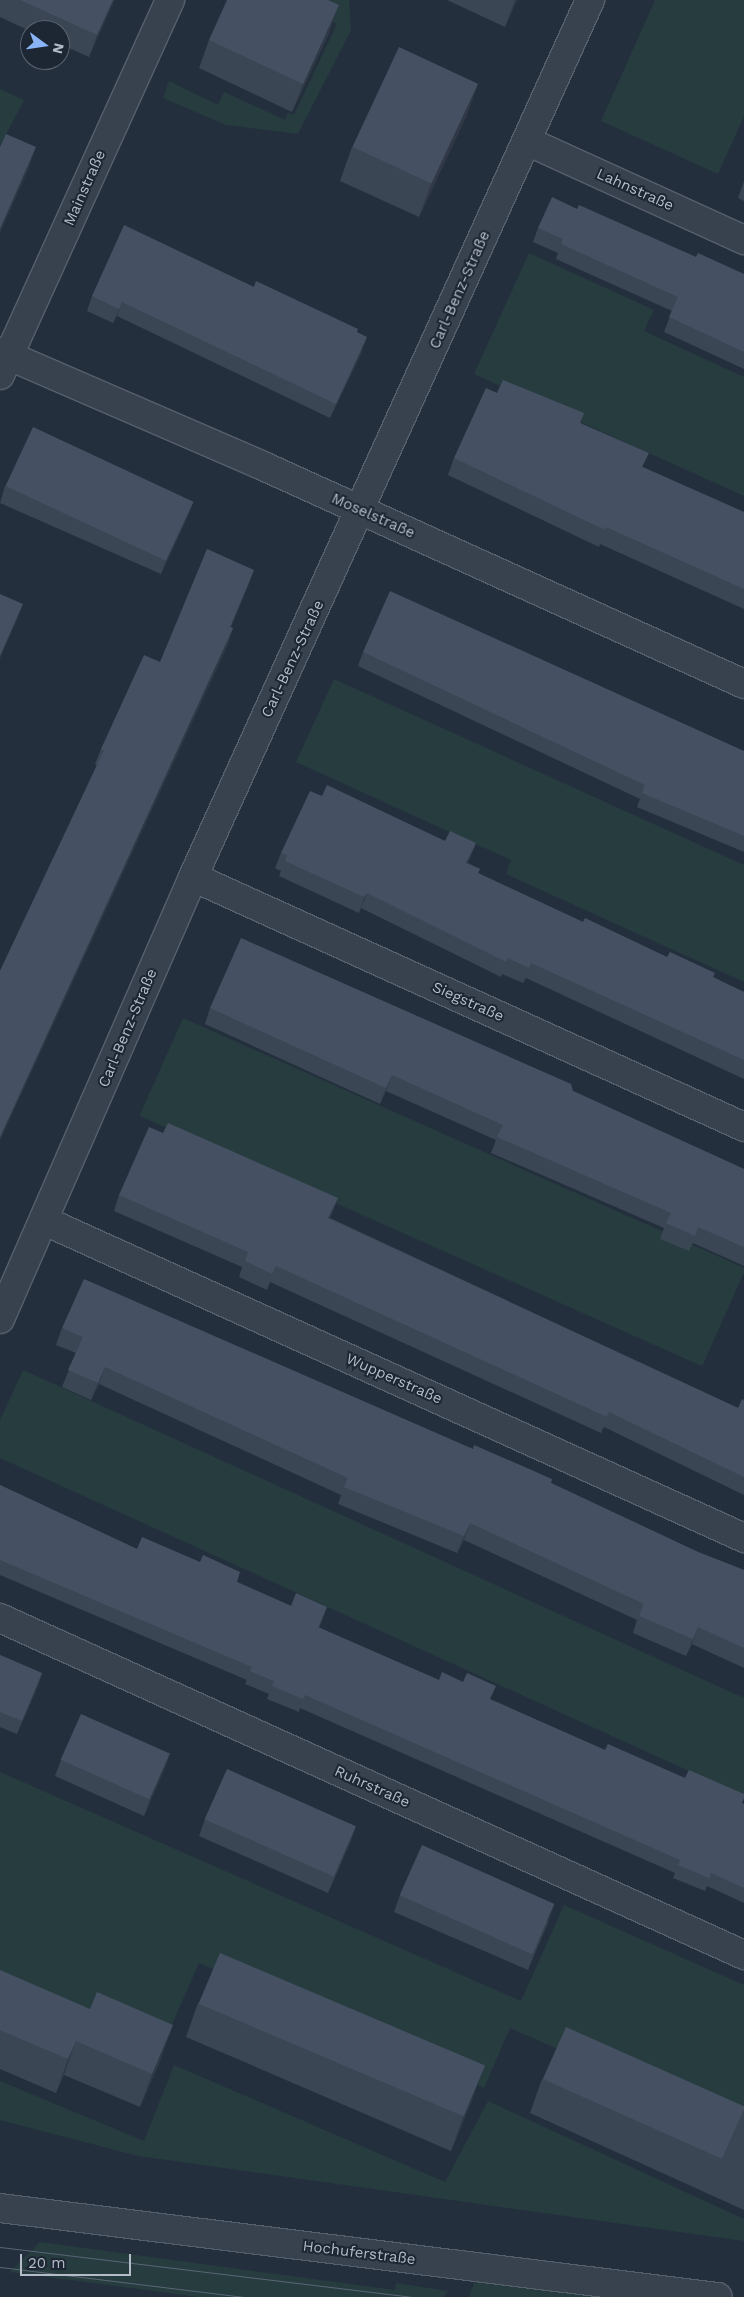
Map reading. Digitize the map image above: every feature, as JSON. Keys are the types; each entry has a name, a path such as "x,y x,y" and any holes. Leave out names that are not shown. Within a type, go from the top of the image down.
{"street":[{"name":"Mainstraße","path":"3,361 170,0"},
{"name":"Carl-Benz-Straße","path":"0,1319 45,1220 193,878 590,0"},
{"name":"Lahnstraße","path":"527,141 744,240"},
{"name":"Moselstraße","path":"3,361 361,510 744,684"},
{"name":"Siegstraße","path":"193,878 744,1127"},
{"name":"Wupperstraße","path":"45,1220 744,1538"},
{"name":"Ruhrstraße","path":"0,1618 744,1956"},
{"name":"Hochuferstraße","path":"0,2208 718,2297"}],"green space":[{"path":"288,0 349,0 351,30 298,134 226,125 163,98 169,81 218,105 224,92 285,120 288,113 294,115 337,24"},
{"path":"655,0 744,0 744,116 718,174 601,121"},
{"path":"0,89 24,100 0,146"},
{"path":"529,253 654,310 644,331 744,377 744,496 474,374"},
{"path":"334,679 744,865 744,982 506,874 511,860 296,762"},
{"path":"183,1018 744,1268 744,1272 702,1366 139,1116"},
{"path":"23,1370 744,1698 744,1796 0,1458 0,1420"},
{"path":"0,1772 521,2001 564,1905 744,1985 744,2131 510,2028 484,2088 199,1963 163,2045 0,2001"},
{"path":"174,2065 445,2182 488,2101 744,2219 744,2241 138,2156 0,2120 0,2081 144,2141"},
{"path":"40,2242 395,2290 396,2283 448,2291 444,2297 198,2297 10,2272"},
{"path":"475,2281 615,2297 469,2297"}],"building":[{"path":"20,0 113,0 97,35 70,23 70,20 64,20"},
{"path":"227,0 328,0 339,5 303,84 209,40"},
{"path":"399,47 478,84 431,183 353,147"},
{"path":"6,134 36,147 0,229 0,147"},
{"path":"552,197 577,209 579,205 696,257 698,253 744,274 744,352 669,317 678,297 561,244 563,239 538,228"},
{"path":"124,225 254,287 256,281 358,329 357,332 367,337 336,404 122,302 119,309 92,296"},
{"path":"503,380 584,413 580,423 649,453 642,467 744,512 744,589 606,527 605,530 454,458 486,388 497,393"},
{"path":"33,427 193,502 166,561 6,486"},
{"path":"207,549 254,570 230,627 233,628 0,1137 0,971 104,750 101,749 144,655 160,662"},
{"path":"390,591 744,751 744,836 642,793 645,785 363,652"},
{"path":"0,594 23,604 0,656"},
{"path":"327,785 445,841 450,831 476,843 466,863 480,869 478,873 583,922 585,918 667,957 670,952 715,973 713,977 744,992 744,1060 531,963 529,968 508,958 506,962 367,893 364,897 285,861 287,855 281,853 310,791 322,796"},
{"path":"241,938 571,1084 573,1091 744,1169 744,1247 698,1227 695,1236 666,1223 671,1213 497,1137 503,1125 392,1075 386,1088 210,1008"},
{"path":"168,1123 338,1198 328,1218 738,1408 742,1399 744,1400 744,1477 609,1412 607,1417 276,1266 272,1274 245,1261 248,1252 119,1195 149,1127 163,1133"},
{"path":"84,1279 473,1449 474,1445 552,1479 551,1483 698,1552 744,1570 744,1648 698,1627 693,1639 639,1616 644,1604 470,1523 464,1536 344,1487 348,1478 105,1367 98,1383 68,1370 83,1337 62,1328"},
{"path":"0,1485 137,1549 142,1537 200,1562 203,1555 240,1572 237,1582 291,1606 296,1593 327,1607 318,1627 439,1680 442,1672 463,1682 467,1673 496,1686 490,1699 605,1750 608,1744 685,1778 689,1770 744,1794 742,1803 744,1804 744,1888 711,1873 709,1878 678,1865 680,1860 305,1695 303,1699 272,1686 274,1681 250,1671 252,1667 0,1560"},
{"path":"0,1655 42,1673 22,1721 0,1712"},
{"path":"81,1714 170,1753 149,1799 61,1760"},
{"path":"227,1769 356,1826 333,1877 205,1819"},
{"path":"422,1845 554,1904 532,1954 400,1895"},
{"path":"220,1953 485,2066 464,2116 199,2004"},
{"path":"0,1970 90,2009 97,1992 173,2025 152,2074 76,2041 68,2059 0,2030"},
{"path":"566,2027 744,2106 722,2159 543,2079"}],"tram line":[{"path":"0,2247 411,2297"},
{"path":"0,2267 246,2297"}]}
